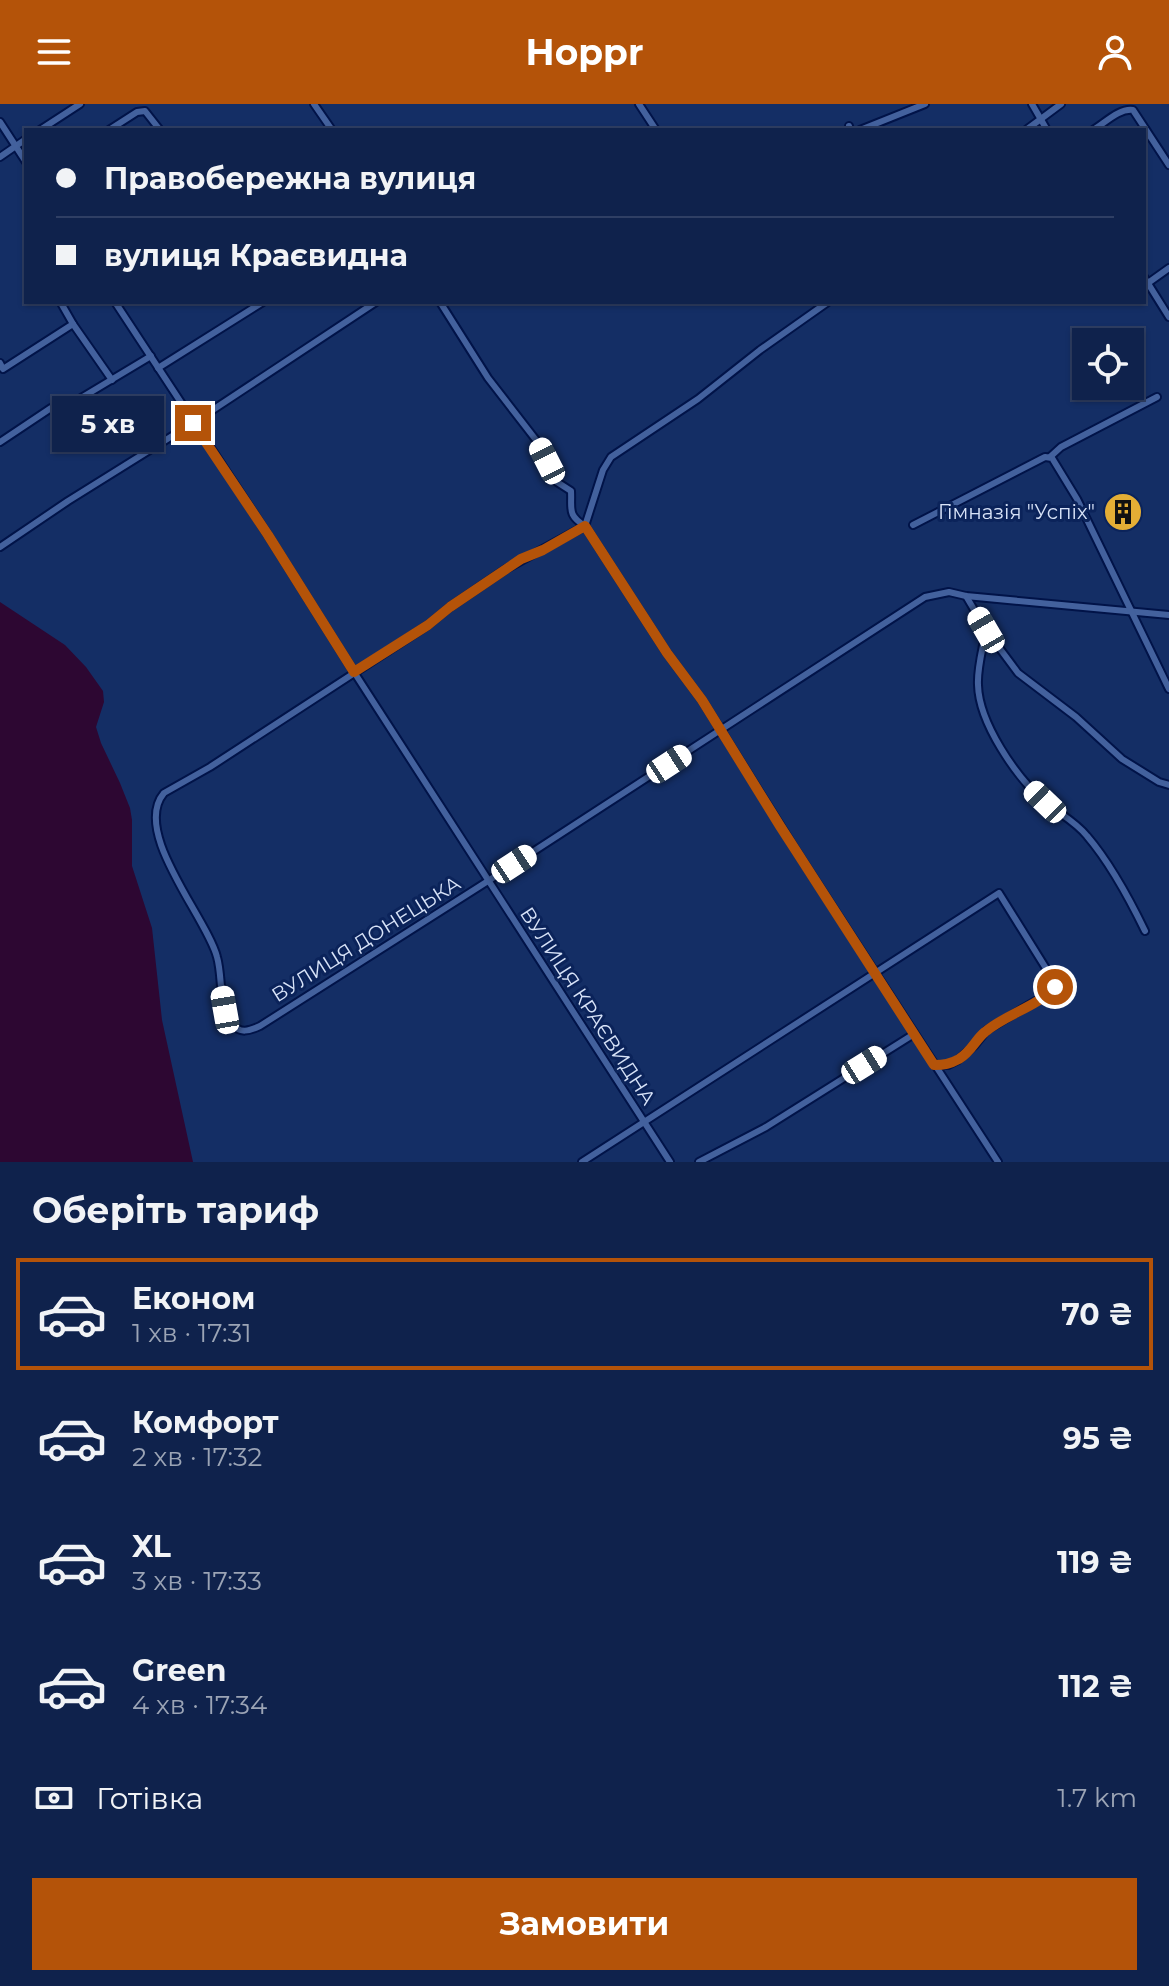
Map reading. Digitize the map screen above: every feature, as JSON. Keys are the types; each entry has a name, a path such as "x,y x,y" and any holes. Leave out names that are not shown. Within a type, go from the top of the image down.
{"street":[{"path":"43,128 80,104"},
{"path":"314,104 331,128"},
{"path":"639,104 655,128"},
{"path":"864,128 925,104"},
{"path":"1032,104 1046,128"},
{"path":"1029,128 1061,104"},
{"path":"1096,128 1127,109 1133,110 1145,128"},
{"path":"112,128 137,112 145,111 158,128"},
{"path":"0,122 24,159"},
{"path":"1146,130 1169,165"},
{"path":"0,157 24,140"},
{"path":"1169,268 1146,280 1169,317"},
{"path":"62,304 112,380"},
{"name":"ВУЛИЦЯ КРАЄВИДНА","path":"116,304 670,1162"},
{"path":"158,368 260,304"},
{"path":"0,547 373,304"},
{"path":"441,304 488,378 536,440 557,482 571,491 570,512 577,522 585,526 667,653 702,700 998,1162"},
{"path":"354,672 428,625 521,559 585,526 603,470 611,457 698,399 825,304"},
{"path":"1,367 73,324"},
{"path":"0,442 51,408 66,407 151,356"},
{"path":"913,525 1050,457 1061,447 1157,397"},
{"path":"1050,457 1077,499 1169,689"},
{"name":"ВУЛИЦЯ ДОНЕЦЬКА","path":"354,672 210,767 164,793 158,803 156,825 165,858 217,956 225,1010 234,1027 240,1030 260,1026 930,595 949,592 966,596"},
{"path":"966,596 1169,615"},
{"path":"966,596 986,630 1018,673 1076,717 1122,759 1169,785"},
{"path":"986,630 978,682 983,716 1028,786 1087,835 1117,878 1145,931"},
{"path":"582,1162 999,893 1052,978 1054,990 987,1030 958,1060 948,1065 934,1065"},
{"path":"699,1162 766,1127 914,1034"}],"shaded area":[{"path":"0,602 65,645 103,691 104,702 96,727 130,808 132,866 152,928 162,1020 193,1162 0,1162"}],"place":[{"name":"Гімназія \"Успіх\"","path":"1123,512"}],"route":[{"path":"193,423 354,672 434,621 521,559 585,526 667,653 702,700 934,1065 948,1065 958,1060 987,1030 1043,998 1055,987"}]}
